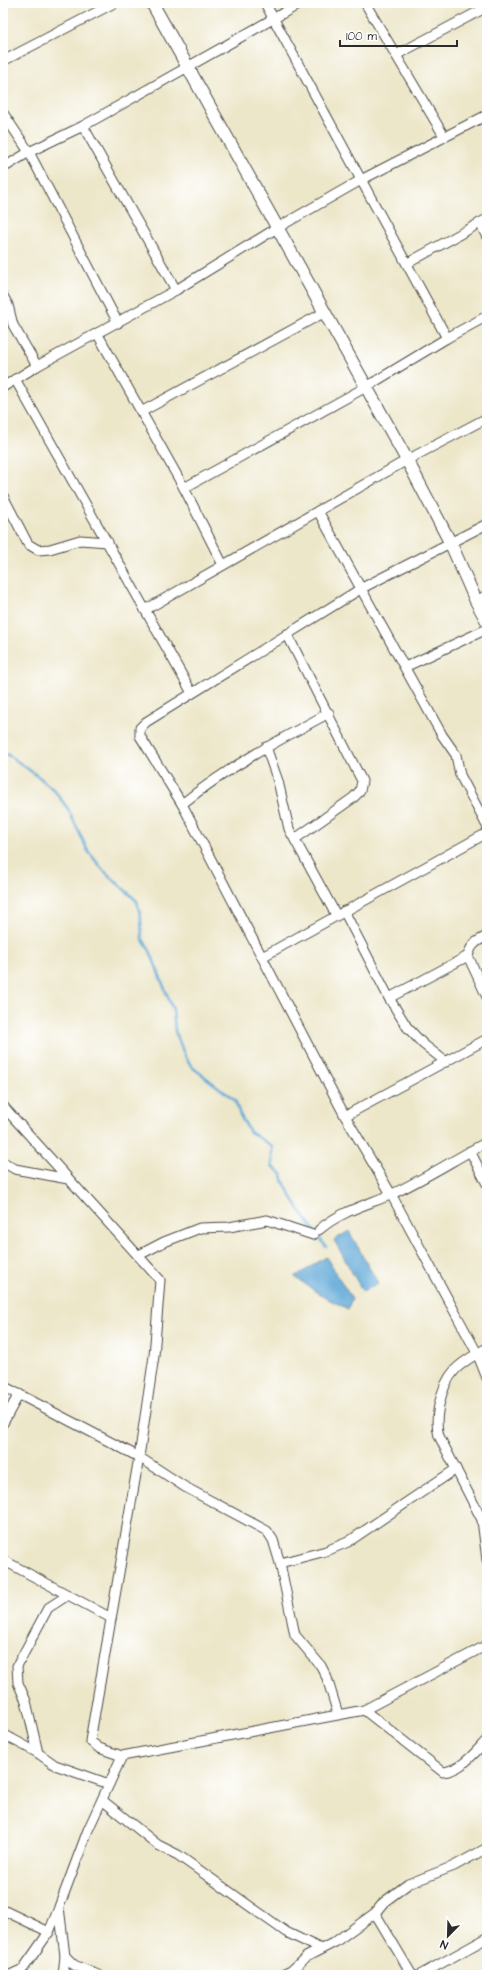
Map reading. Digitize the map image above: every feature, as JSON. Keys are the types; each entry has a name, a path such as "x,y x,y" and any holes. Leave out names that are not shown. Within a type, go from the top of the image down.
{"street":[{"path":"3,61 114,3"},
{"path":"152,3 407,460 451,544 476,601 487,621"},
{"path":"266,3 361,180 408,263 447,338"},
{"path":"3,168 29,152 83,126 188,68 301,3"},
{"path":"365,3 444,136"},
{"path":"396,55 487,7"},
{"path":"3,113 29,152 118,323"},
{"path":"3,386 176,290 361,180 487,115"},
{"path":"83,126 176,290"},
{"path":"408,263 483,221 487,237"},
{"path":"3,296 8,305 13,325 37,366"},
{"path":"141,412 325,312"},
{"path":"184,488 366,387 447,338 487,316"},
{"path":"97,333 184,488 223,565"},
{"path":"15,379 108,542 192,694"},
{"path":"145,610 407,460 487,418"},
{"path":"3,496 28,544 38,550 50,549 80,540 108,542"},
{"path":"318,512 362,588 442,736 456,755 460,775 487,826"},
{"path":"487,524 451,544 362,588 146,722 140,728 140,736 182,804 345,1116 391,1194 477,1353 487,1378"},
{"path":"476,601 487,596"},
{"path":"405,667 487,629"},
{"path":"287,634 362,781 360,791 352,798 295,839"},
{"path":"182,804 241,761 328,713"},
{"path":"266,747 278,781 289,829 407,1027 423,1044 446,1062"},
{"path":"262,957 487,833"},
{"path":"487,936 476,941 470,947 468,956 487,998"},
{"path":"389,998 468,956"},
{"path":"345,1116 487,1039"},
{"path":"3,1106 160,1280 154,1356 139,1457 90,1741 99,1748 122,1756 364,1710 487,1645"},
{"path":"139,1255 164,1242 200,1228 229,1227 267,1220 316,1232 328,1222 391,1194 487,1142"},
{"path":"470,1151 487,1184"},
{"path":"3,1162 15,1169 68,1179"},
{"path":"487,1348 477,1353 448,1377 443,1388 436,1426 439,1436 482,1520 487,1560"},
{"path":"3,1386 139,1457 185,1488 267,1531 273,1540 280,1563 295,1635 321,1666 327,1678 338,1714"},
{"path":"3,1423 19,1394"},
{"path":"280,1563 326,1551 348,1542 456,1469"},
{"path":"3,1560 111,1618"},
{"path":"38,1753 26,1700 18,1683 17,1666 48,1608 68,1595"},
{"path":"364,1710 443,1772 451,1772 463,1764 487,1740"},
{"path":"3,1734 38,1753 54,1765 109,1784"},
{"path":"10,1975 24,1968 48,1932 88,1830 122,1756"},
{"path":"102,1800 158,1845 178,1855 286,1932 321,1950"},
{"path":"282,1975 291,1971 306,1957 335,1942 375,1913 384,1902 408,1884 454,1866 487,1848"},
{"path":"59,1907 65,1956 63,1975"},
{"path":"3,1910 48,1932"},
{"path":"375,1913 412,1975"},
{"path":"420,1975 487,1938"},
{"path":"65,1956 74,1965 98,1975"}],"water":[{"path":"349,1231 378,1283 363,1292 334,1240"},
{"path":"326,1257 352,1299 348,1309 322,1296 295,1277"}],"waterway":[{"path":"3,753 10,756 39,777 55,791 68,809 88,851 103,870 137,901 141,919 142,938 150,951 173,1010 175,1031 185,1056 192,1067 235,1100 240,1115 250,1132 272,1146 272,1166 282,1174 283,1180 294,1201 326,1247"}]}
